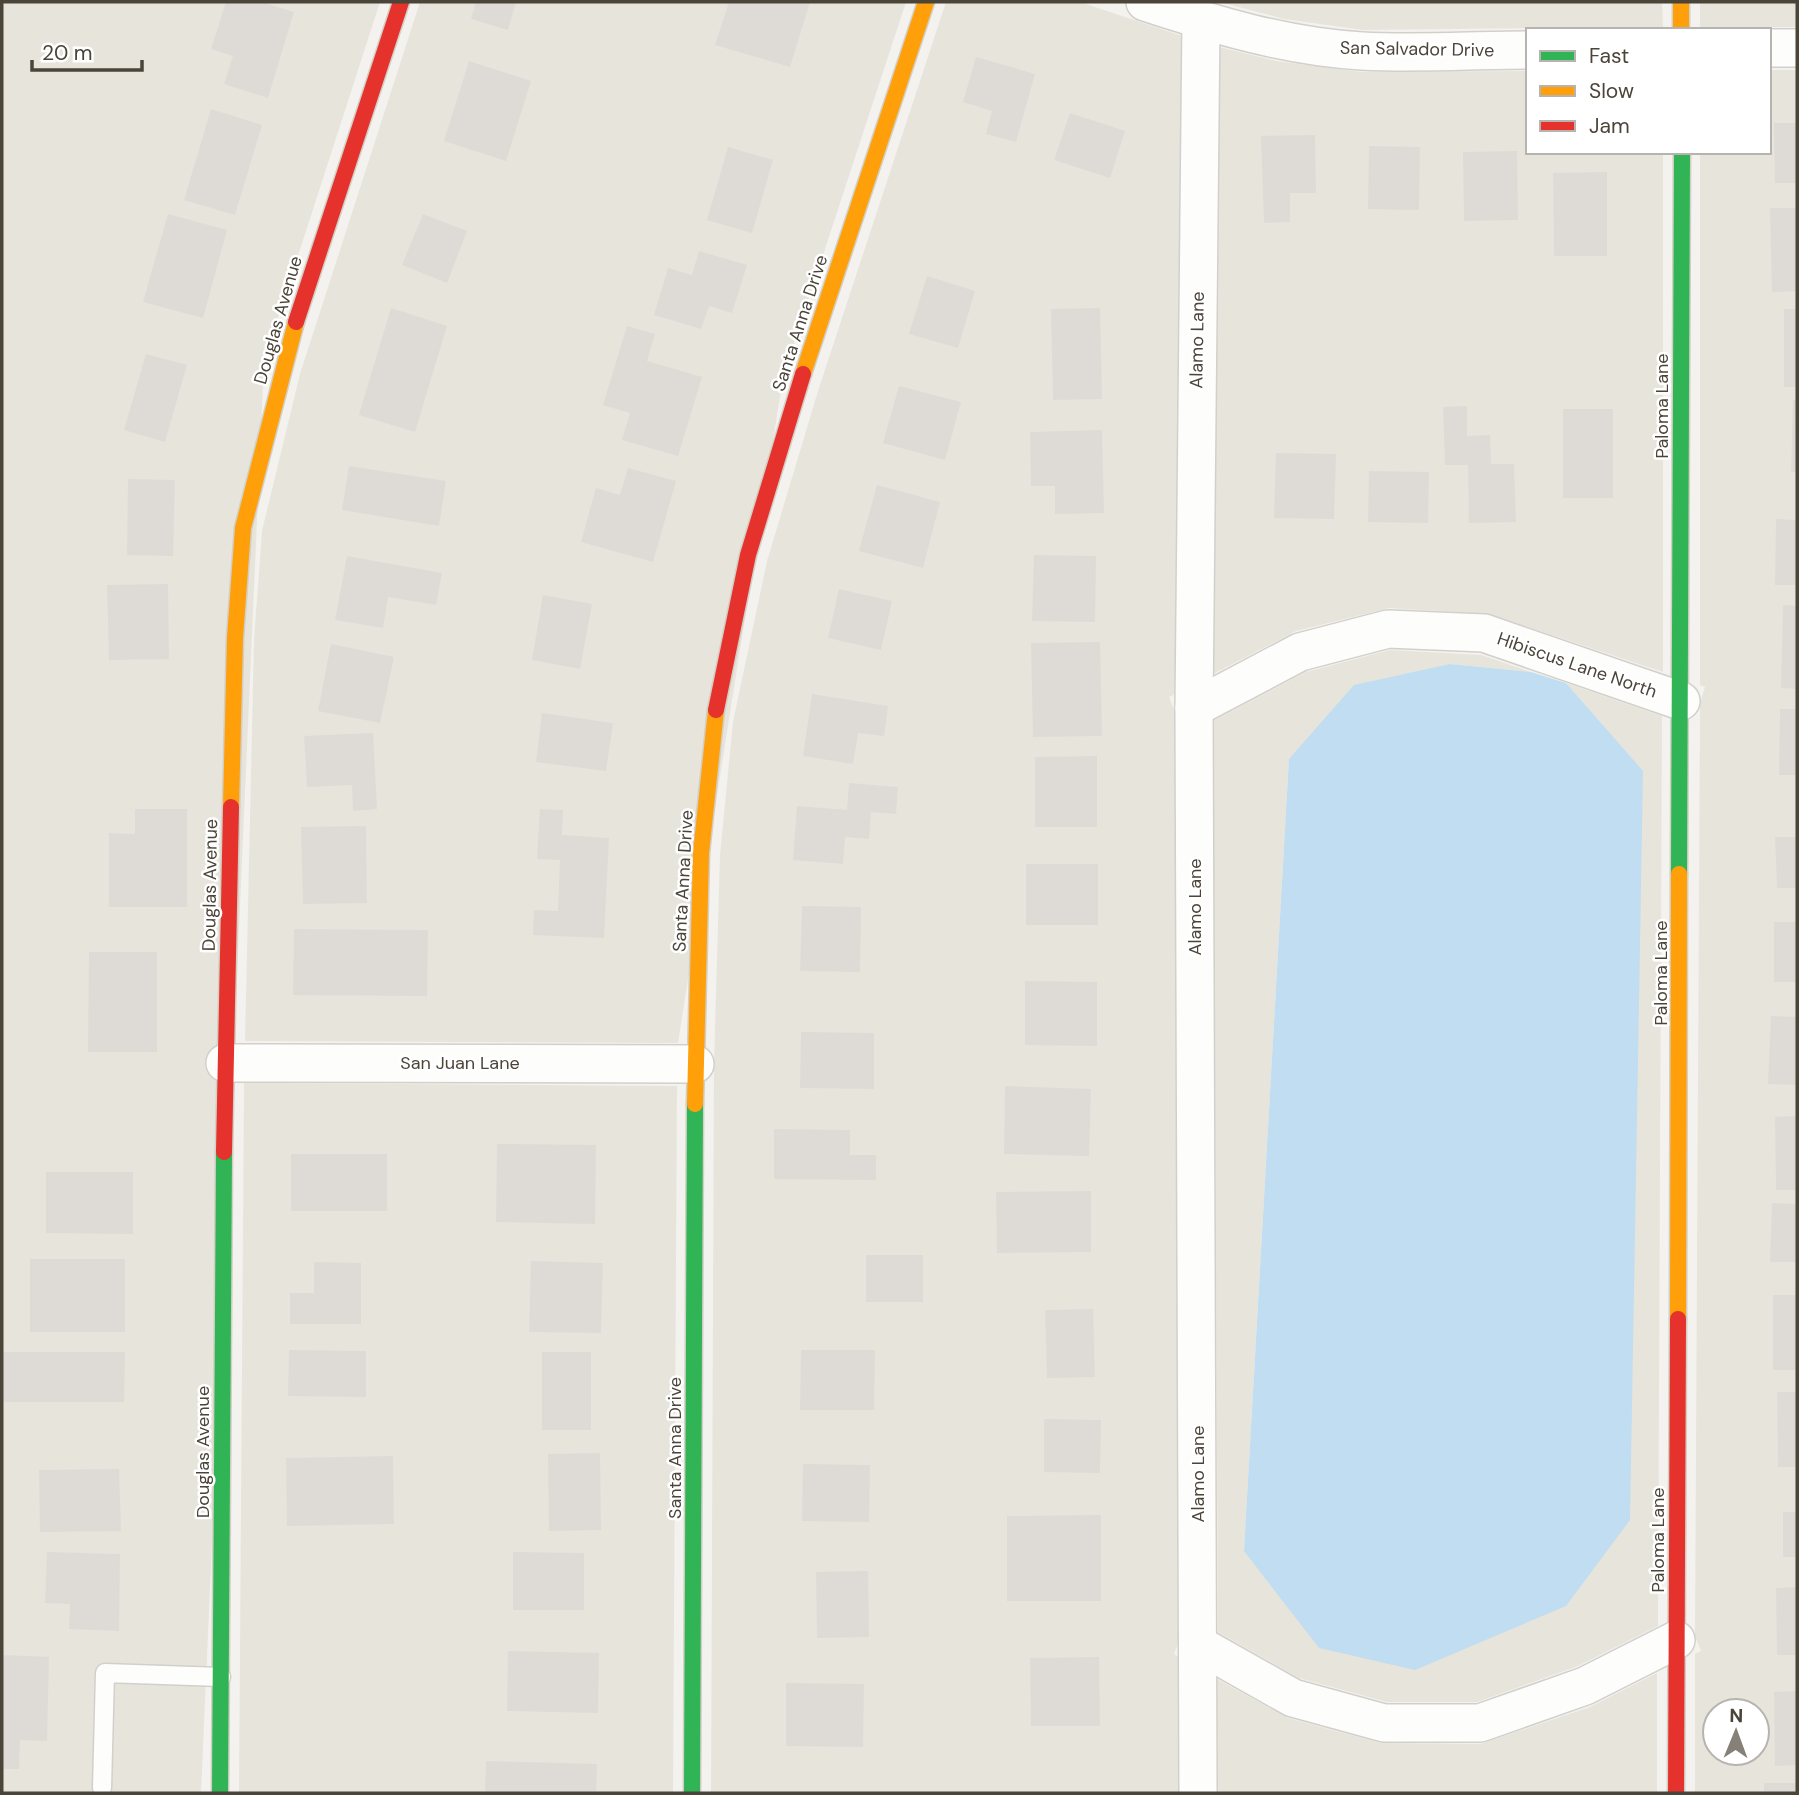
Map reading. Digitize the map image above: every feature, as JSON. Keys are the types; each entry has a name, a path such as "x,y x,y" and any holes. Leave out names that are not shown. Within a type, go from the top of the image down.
{"street":[{"name":"Douglas Avenue","path":"220,1793 225,1063 235,638 243,527 282,368 338,187 401,2"},
{"name":"Santa Anna Drive","path":"692,1793 695,1064 701,853 714,719 748,555 800,384 926,2"},
{"name":"San Salvador Drive","path":"1144,2 1280,41 1362,51 1526,50"},
{"path":"1681,2 1681,28"},
{"name":"Alamo Lane","path":"1198,1793 1194,708 1200,20"},
{"path":"1771,48 1797,48"},
{"name":"Paloma Lane","path":"1676,1793 1682,154"},
{"name":"Hibiscus Lane North","path":"1194,708 1300,652 1388,629 1484,634 1681,701"},
{"name":"San Juan Lane","path":"225,1063 695,1064"},
{"path":"1199,1644 1293,1698 1384,1723 1480,1723 1585,1686 1676,1640"}],"lane":[{"path":"102,1788 105,1673 221,1676"}],"shaded area":[{"path":"2,2 380,2 264,361 201,1793 2,1793"},
{"path":"420,2 906,2 783,377 678,1043 245,1041 254,640 262,531 300,374"},
{"path":"946,2 1080,2 1182,36 1175,694 1169,697 1175,712 1180,1639 1174,1654 1180,1658 1179,1793 711,1793 714,1064 720,855 733,722 767,561 818,391"},
{"path":"1220,2 1662,2 1663,27 1363,30 1284,19"},
{"path":"1700,2 1797,2 1797,27 1700,27"},
{"path":"1219,47 1276,61 1362,72 1526,71 1526,154 1663,154 1663,672 1489,614 1389,608 1296,631 1213,674"},
{"path":"1771,70 1797,70 1797,1793 1695,1793 1695,1654 1701,1651 1695,1636 1700,703 1705,687 1700,685 1700,154 1771,154"},
{"path":"1390,650 1481,655 1531,672 1450,664 1289,759 1244,1551 1643,772 1566,683 1662,716 1658,1626 1578,1666 1477,1702 1387,1702 1299,1678 1218,1632 1213,721 1306,672"},
{"path":"244,1083 677,1086 673,1793 239,1793"},
{"path":"1657,1673 1657,1793 1217,1793 1217,1679 1288,1718 1380,1743 1480,1744 1590,1707"}],"water":[{"path":"1450,664 1531,672 1566,683 1643,771 1630,1520 1566,1606 1415,1670 1319,1648 1244,1551 1289,759 1354,685"}],"building":[{"path":"226,2 261,2 294,12 268,98 224,84 233,56 211,49"},
{"path":"476,2 516,2 508,30 471,19"},
{"path":"729,2 810,2 790,67 715,45"},
{"path":"976,57 1035,74 1016,142 986,134 992,111 963,102"},
{"path":"469,61 531,81 506,161 444,141"},
{"path":"211,109 262,125 235,215 184,200"},
{"path":"1070,113 1125,131 1110,178 1054,160"},
{"path":"1774,123 1797,123 1797,183 1775,183"},
{"path":"1315,135 1316,193 1290,193 1290,222 1264,223 1261,136"},
{"path":"1369,146 1420,147 1419,210 1368,209"},
{"path":"728,147 773,160 752,233 707,220"},
{"path":"1517,151 1518,220 1464,221 1463,152"},
{"path":"1607,172 1607,256 1554,256 1553,173"},
{"path":"1770,208 1797,208 1797,291 1772,292"},
{"path":"168,214 227,230 203,318 143,302"},
{"path":"423,214 467,231 447,283 402,265"},
{"path":"699,251 747,265 732,313 709,306 701,329 654,315 668,268 692,275"},
{"path":"927,276 975,291 958,348 909,334"},
{"path":"391,308 447,326 415,432 359,415"},
{"path":"1100,308 1102,399 1053,400 1051,309"},
{"path":"1784,309 1797,309 1797,387 1784,387"},
{"path":"627,326 655,334 647,361 702,377 678,456 622,440 630,413 603,405"},
{"path":"146,354 187,365 165,442 124,430"},
{"path":"899,386 961,402 945,460 883,443"},
{"path":"1793,400 1797,400 1797,472 1791,472"},
{"path":"1467,406 1467,436 1490,435 1491,464 1514,464 1516,522 1469,523 1468,465 1445,465 1443,407"},
{"path":"1563,409 1613,409 1613,498 1563,498"},
{"path":"1102,430 1104,513 1055,514 1055,486 1031,486 1030,432"},
{"path":"1276,453 1336,454 1334,519 1274,518"},
{"path":"349,466 446,481 439,526 342,510"},
{"path":"628,468 676,481 653,562 581,542 596,488 620,495"},
{"path":"1369,471 1429,472 1428,523 1368,522"},
{"path":"128,479 175,480 173,556 127,555"},
{"path":"877,485 940,502 923,568 859,551"},
{"path":"1776,519 1797,520 1797,585 1775,585"},
{"path":"1034,555 1096,556 1095,622 1032,621"},
{"path":"347,556 442,573 436,605 388,597 383,628 335,620"},
{"path":"168,584 169,659 109,660 107,585"},
{"path":"839,589 892,601 881,650 828,638"},
{"path":"543,595 592,604 580,669 532,660"},
{"path":"1783,605 1797,606 1797,689 1781,688"},
{"path":"1100,642 1102,736 1033,737 1031,643"},
{"path":"331,644 394,657 380,723 318,711"},
{"path":"812,694 888,706 884,736 858,733 853,764 803,756"},
{"path":"1780,709 1797,709 1797,775 1779,775"},
{"path":"542,713 613,723 606,771 536,762"},
{"path":"373,733 377,809 353,811 352,785 307,787 304,736"},
{"path":"1097,756 1097,827 1035,827 1035,757"},
{"path":"849,783 898,787 896,814 871,812 869,839 845,837 843,864 793,860 797,806 847,810"},
{"path":"135,809 187,809 187,907 109,907 109,833 135,834"},
{"path":"540,809 563,810 562,835 609,838 604,938 533,935 534,910 558,911 560,860 537,859"},
{"path":"366,826 367,903 303,904 301,827"},
{"path":"1775,837 1797,837 1797,888 1777,888"},
{"path":"1026,864 1098,864 1098,925 1026,925"},
{"path":"802,906 861,907 860,972 800,971"},
{"path":"1774,922 1797,922 1797,982 1774,982"},
{"path":"294,929 428,930 427,996 293,995"},
{"path":"89,952 157,952 157,1052 88,1052"},
{"path":"1025,981 1097,982 1097,1046 1025,1045"},
{"path":"1771,1016 1797,1017 1797,1085 1768,1084"},
{"path":"801,1032 874,1033 874,1089 800,1088"},
{"path":"1005,1086 1091,1089 1089,1156 1004,1154"},
{"path":"1797,1116 1797,1190 1776,1190 1775,1117"},
{"path":"774,1129 850,1130 850,1155 876,1155 876,1180 774,1179"},
{"path":"497,1144 596,1145 595,1224 496,1222"},
{"path":"291,1154 387,1154 387,1211 291,1211"},
{"path":"46,1172 133,1172 133,1234 46,1233"},
{"path":"1091,1191 1091,1252 997,1253 996,1192"},
{"path":"1772,1203 1797,1204 1797,1262 1770,1262"},
{"path":"866,1255 923,1255 923,1302 866,1302"},
{"path":"30,1259 125,1259 125,1332 30,1332"},
{"path":"531,1261 603,1263 601,1333 529,1332"},
{"path":"314,1262 361,1263 361,1324 290,1324 290,1293 314,1293"},
{"path":"1773,1295 1797,1295 1797,1370 1773,1370"},
{"path":"1093,1309 1095,1377 1047,1378 1045,1310"},
{"path":"289,1350 366,1351 366,1397 288,1396"},
{"path":"801,1350 875,1350 874,1410 800,1410"},
{"path":"2,1352 125,1352 124,1402 2,1402"},
{"path":"542,1352 591,1352 591,1430 542,1430"},
{"path":"1777,1392 1797,1392 1797,1467 1778,1467"},
{"path":"1044,1419 1101,1420 1100,1473 1044,1472"},
{"path":"600,1453 601,1530 549,1531 548,1454"},
{"path":"393,1456 394,1524 287,1526 286,1458"},
{"path":"803,1464 870,1465 869,1522 802,1521"},
{"path":"119,1469 121,1531 40,1532 39,1470"},
{"path":"1783,1512 1797,1512 1797,1557 1783,1557"},
{"path":"1101,1515 1101,1601 1007,1601 1007,1516"},
{"path":"47,1552 120,1554 119,1631 69,1629 70,1604 45,1603"},
{"path":"513,1552 584,1553 584,1610 513,1610"},
{"path":"868,1571 869,1637 817,1638 816,1572"},
{"path":"1797,1587 1797,1655 1777,1655 1776,1588"},
{"path":"508,1651 599,1653 598,1713 507,1711"},
{"path":"2,1655 49,1657 47,1741 20,1740 19,1769 2,1769"},
{"path":"1099,1657 1100,1726 1031,1726 1030,1658"},
{"path":"786,1683 864,1684 863,1747 786,1746"},
{"path":"1797,1691 1797,1765 1775,1766 1774,1692"},
{"path":"486,1761 597,1764 596,1793 485,1793"},
{"path":"1764,1783 1797,1783 1797,1793 1764,1793"}],"traffic: fast":[{"path":"1679,874 1682,154"},
{"path":"692,1793 695,1104"},
{"path":"220,1793 224,1152"}],"traffic: slow":[{"path":"803,374 926,2"},
{"path":"1681,2 1681,28"},
{"path":"231,807 235,638 243,528 296,322"},
{"path":"695,1104 701,853 716,710"},
{"path":"1678,1319 1679,874"}],"traffic: jam":[{"path":"296,322 401,2"},
{"path":"716,710 748,555 803,374"},
{"path":"224,1152 231,807"},
{"path":"1676,1793 1678,1319"}]}
